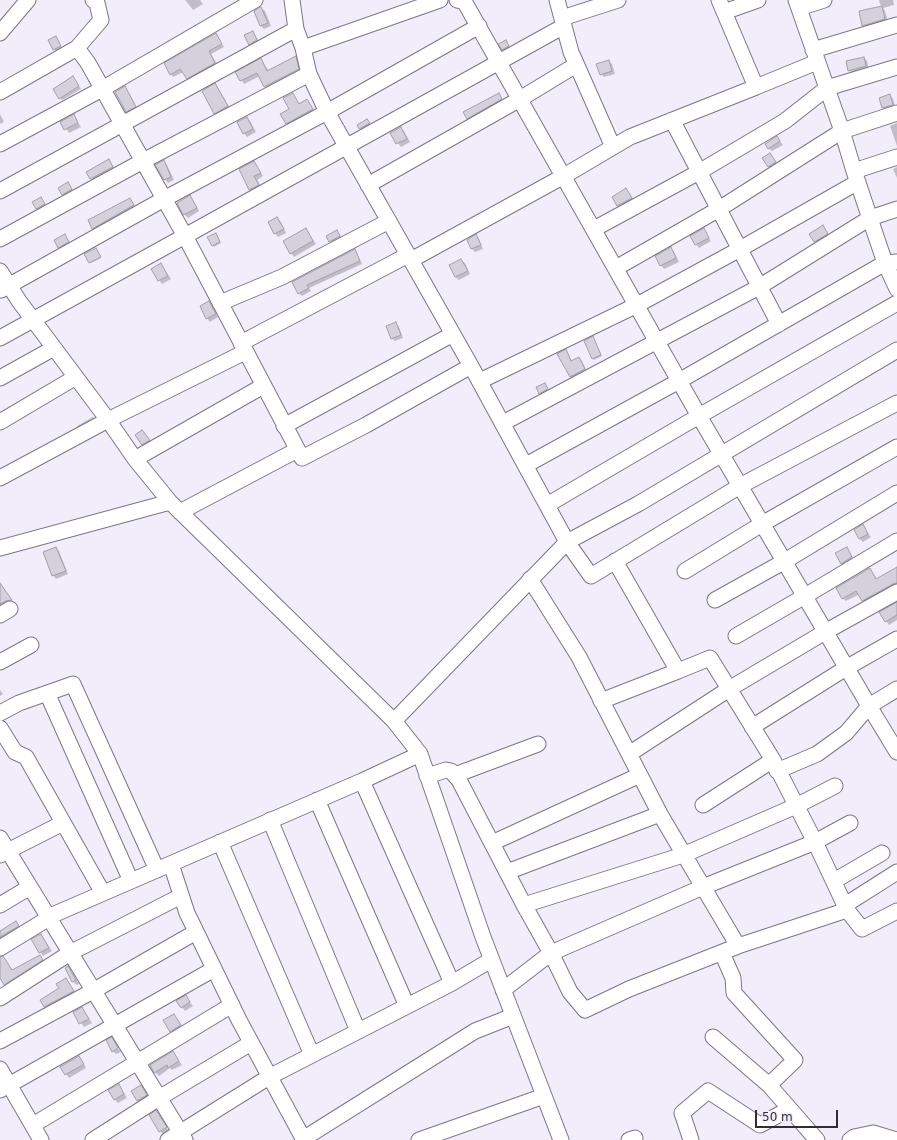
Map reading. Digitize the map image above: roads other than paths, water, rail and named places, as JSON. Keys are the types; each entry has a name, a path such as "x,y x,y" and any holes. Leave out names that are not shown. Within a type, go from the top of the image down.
{"street":[{"path":"0,33 28,0"},
{"path":"0,92 77,48 101,20 97,4 93,0"},
{"path":"0,144 102,88 255,0"},
{"path":"292,0 296,29 303,48 309,74 327,112 480,381 568,542 591,576 740,486 897,403"},
{"path":"303,48 440,0"},
{"path":"463,0 699,416 785,561 846,668 897,752"},
{"path":"557,0 571,52 613,147"},
{"path":"0,338 498,61 563,22 618,0"},
{"path":"756,87 722,6 758,0"},
{"path":"824,0 797,4 842,131 870,218 891,262 897,289"},
{"path":"0,478 564,176 630,137 756,87 815,56 897,25"},
{"path":"5,288 164,199 327,112 479,26"},
{"path":"0,191 296,29"},
{"path":"77,48 102,88 185,236 302,458 366,425 471,366"},
{"path":"368,185 520,99 576,65"},
{"path":"594,229 699,172 785,121 827,88 897,67"},
{"path":"0,239 143,161 309,74"},
{"path":"616,268 719,209 842,131 897,113"},
{"path":"672,120 779,324"},
{"path":"480,381 637,305 740,249 856,177 897,157"},
{"path":"503,423 759,287 870,218 897,208"},
{"path":"220,303 282,277 388,220"},
{"path":"526,465 891,262"},
{"path":"0,271 5,288 33,320 108,420 135,459 175,507 394,721 420,754 492,960 561,1140"},
{"path":"547,505 897,303"},
{"path":"284,426 453,334"},
{"path":"0,378 54,348"},
{"path":"394,721 530,579 568,542 638,504 897,350"},
{"path":"0,422 76,377"},
{"path":"135,459 263,386"},
{"path":"685,571 762,524 897,447"},
{"path":"0,548 175,507 297,450"},
{"path":"715,600 785,561 897,493"},
{"path":"736,636 897,541"},
{"path":"615,561 678,671"},
{"path":"530,579 578,658 683,855 738,946"},
{"path":"629,754 729,689 825,632 897,592"},
{"path":"752,726 846,668 897,640"},
{"path":"0,662 31,645"},
{"path":"601,701 710,658 775,765 815,842 846,908 862,929 897,911"},
{"path":"0,714 19,703 73,684 157,870"},
{"path":"703,805 775,765 817,754 846,733 869,706 897,689"},
{"path":"47,693 131,881"},
{"path":"0,728 15,752 26,757 103,893"},
{"path":"455,775 538,744"},
{"path":"0,948 48,917 420,754"},
{"path":"427,776 446,770 451,771 455,775 551,953 570,992 585,1010 629,989 738,946 846,908 897,872"},
{"path":"492,843 640,775"},
{"path":"362,780 452,983"},
{"path":"524,905 683,855 796,806 835,786"},
{"path":"317,800 407,1006"},
{"path":"507,872 660,814"},
{"path":"270,820 358,1031"},
{"path":"63,823 2,848 30,887 159,1098 178,1138 269,1077 452,983 492,960"},
{"path":"503,990 551,953 703,887 815,842 850,823"},
{"path":"220,842 312,1055"},
{"path":"834,881 882,853"},
{"path":"171,864 187,913 196,932 251,1043 304,1139 476,1031 513,1016"},
{"path":"0,905 30,887"},
{"path":"0,998 70,953 181,896"},
{"path":"0,1041 93,991 196,932"},
{"path":"722,953 733,978 734,993 795,1060 769,1085"},
{"path":"4,1087 214,969"},
{"path":"33,1125 232,1005"},
{"path":"713,1037 769,1085 817,1140"},
{"path":"92,1140 251,1043"},
{"path":"0,1069 4,1087 33,1125 41,1140"},
{"path":"691,1140 682,1113 708,1091 760,1125 789,1109"},
{"path":"419,1140 544,1096"},
{"path":"850,1140 873,1133 897,1140"}]}
